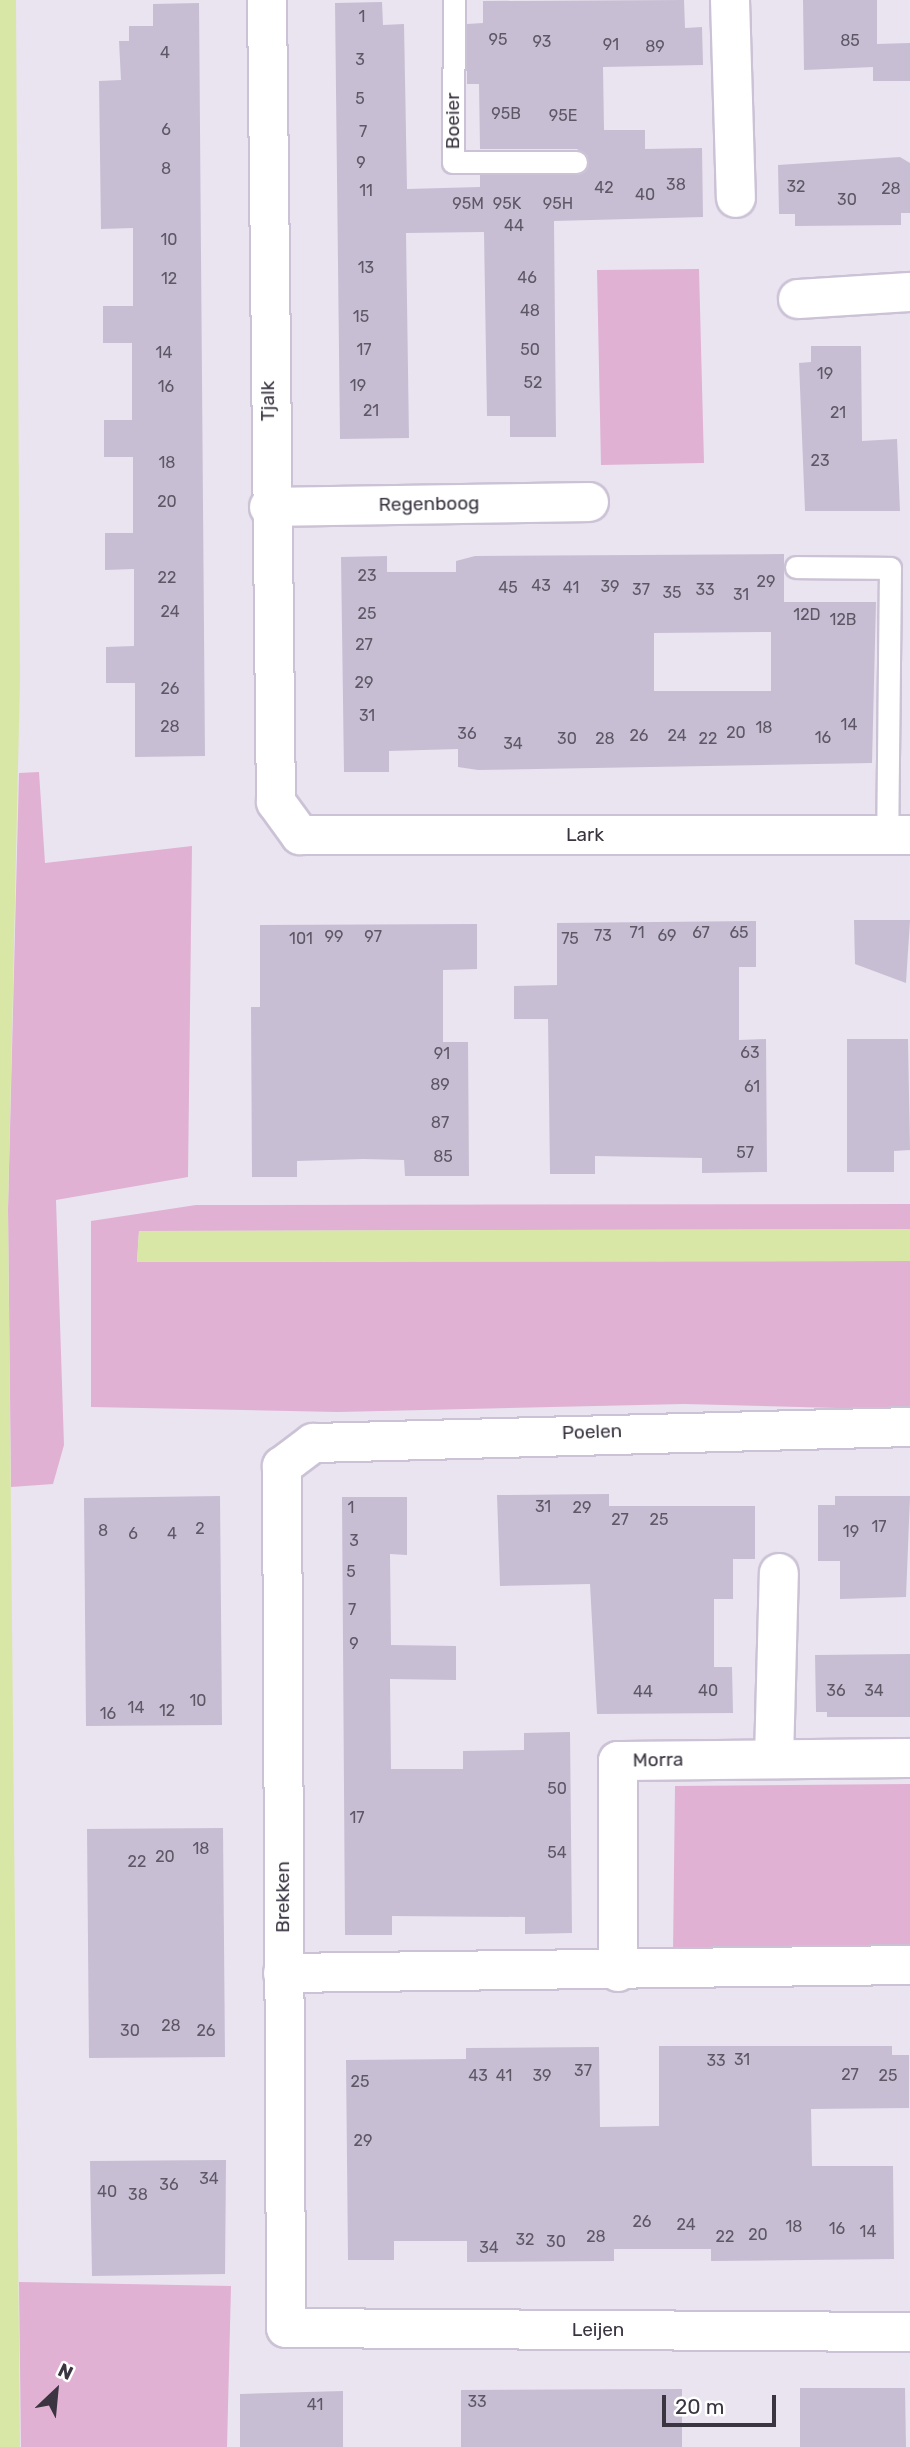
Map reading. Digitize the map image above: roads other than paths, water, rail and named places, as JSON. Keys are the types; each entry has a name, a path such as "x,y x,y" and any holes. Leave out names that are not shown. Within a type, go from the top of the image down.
{"street":[{"name":"Tjalk","path":"267,0 269,507 276,802"},
{"path":"730,0 736,198"},
{"path":"798,299 910,292"},
{"name":"Regenboog","path":"269,507 589,502"},
{"name":"Lark","path":"276,802 300,835 898,835"},
{"name":"Poelen","path":"282,1466 313,1443 910,1427"},
{"name":"Brekken","path":"282,1466 286,2328"},
{"path":"774,1759 779,1573"},
{"name":"Morra","path":"618,1972 618,1761 910,1758"},
{"path":"283,1973 618,1972 910,1965"},
{"name":"Leijen","path":"286,2328 910,2332"}],"lane":[{"name":"Boeier","path":"454,0 453,162 576,162"},
{"path":"796,567 890,568 898,835"}]}
